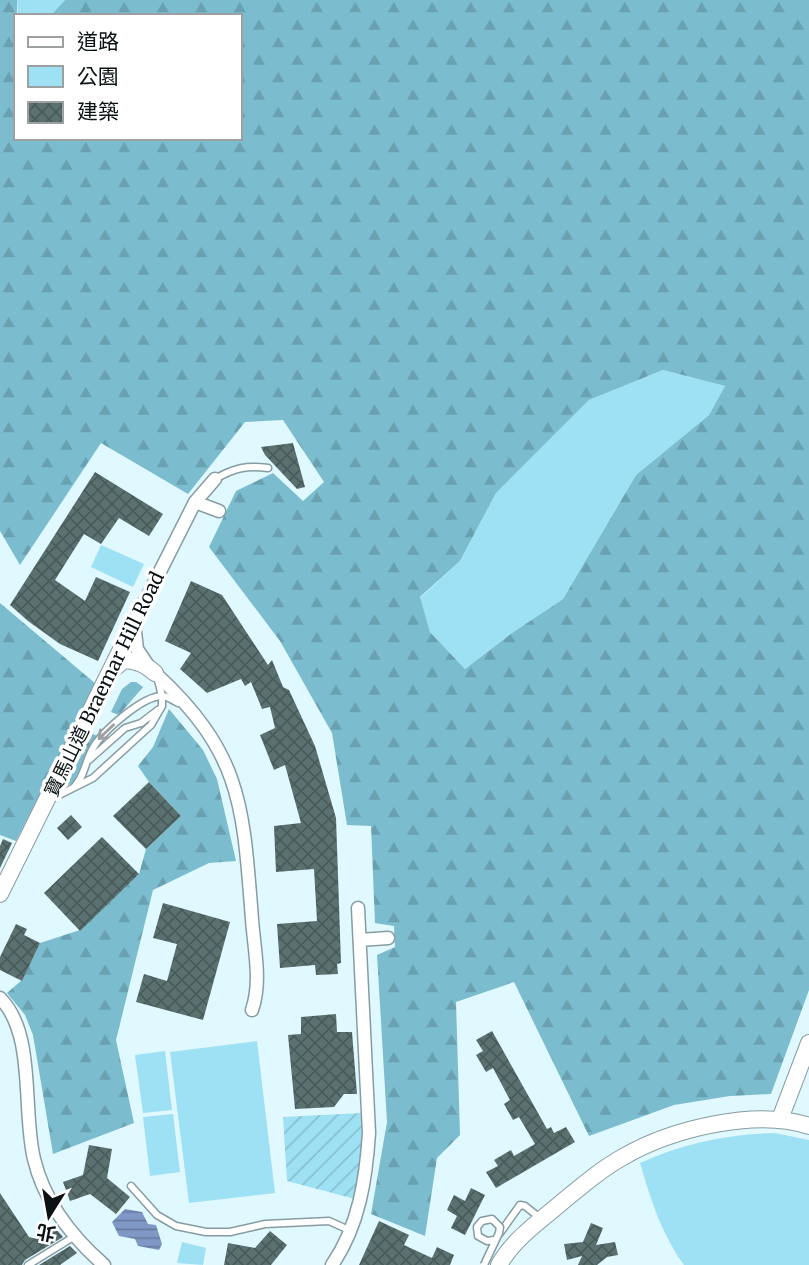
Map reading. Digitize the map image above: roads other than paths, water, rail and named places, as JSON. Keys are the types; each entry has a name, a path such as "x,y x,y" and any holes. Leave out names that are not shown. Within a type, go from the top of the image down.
{"street":[{"name":"寶馬山道 Braemar Hill Road","path":"0,894 195,502 215,479"},
{"path":"195,502 219,511"},
{"path":"134,623 136,649 152,670 192,710 225,761 235,785 243,817 257,983 252,1010"},
{"path":"108,674 124,660 132,660 152,670"},
{"path":"332,1265 351,1230 363,1189 369,1133 358,908"},
{"path":"360,940 388,938"},
{"path":"0,998 9,1008 22,1037 28,1121 34,1159 43,1184 58,1213 75,1236 104,1265"},
{"path":"780,1119 809,1043"},
{"path":"499,1265 522,1236 541,1219 606,1168 642,1148 701,1128 760,1119 780,1119 809,1126"}],"lane":[{"path":"215,479 237,468 268,468"},
{"path":"46,802 93,778 156,719 162,706 162,696 152,670"},
{"path":"72,789 82,775 98,739 144,702 162,696 192,710"},
{"path":"87,762 125,728 153,716 162,706"},
{"path":"131,1186 157,1215 176,1226 206,1232 230,1232 265,1224 329,1221 351,1230"},
{"path":"484,1265 499,1233 500,1227 492,1219 482,1220 477,1227 478,1236 486,1241 494,1240 520,1205 541,1219"},
{"path":"28,1265 75,1236"}]}
